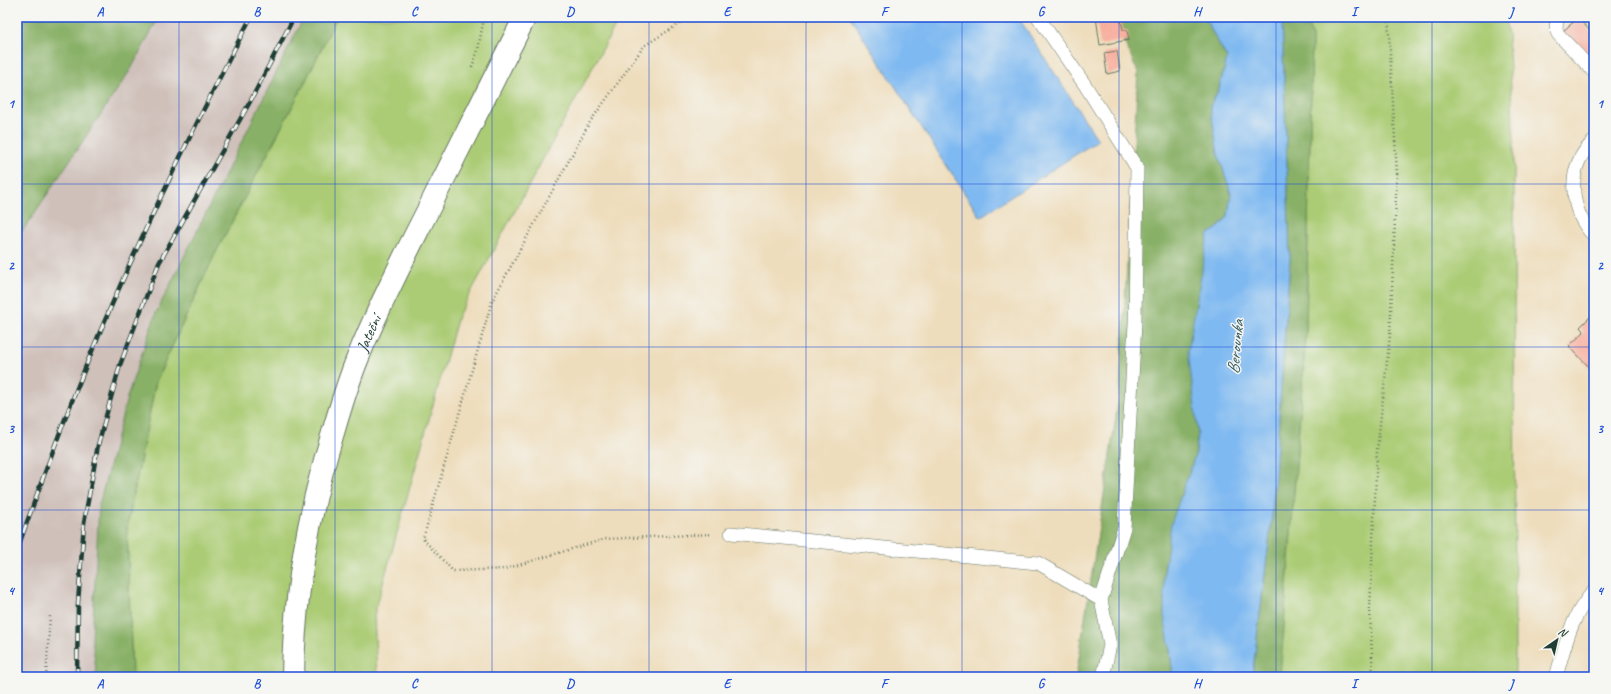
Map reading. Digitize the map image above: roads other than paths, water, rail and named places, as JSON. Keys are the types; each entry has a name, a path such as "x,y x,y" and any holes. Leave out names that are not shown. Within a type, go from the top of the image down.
{"main road":[{"name":"Jateční","path":"294,677 294,648 298,593 307,537 321,474 344,398 359,356 390,285 525,17"}],"lane":[{"path":"1038,17 1085,85 1137,168 1135,323 1124,528 1101,600 1110,645 1103,677"},
{"path":"1557,17 1556,29 1558,34 1594,72"},
{"path":"1594,142 1587,148 1576,168 1573,190 1578,212 1588,230 1594,236"},
{"path":"731,533 1038,563 1101,600"},
{"path":"1556,677 1570,626 1582,606 1594,591"}],"water":[{"path":"850,17 1018,17 1098,140 980,217"},
{"name":"Berounka","path":"1204,17 1282,17 1290,259 1272,518 1252,677 1173,677 1164,616 1164,573 1171,524 1196,453 1198,433 1188,351 1208,235 1220,226 1228,216 1231,193 1218,154 1210,106 1219,89 1227,58"}],"railway":[{"path":"17,550 51,456 113,302 179,158 251,17"},
{"path":"77,677 78,603 84,523 98,445 120,365 159,263 251,100 294,17"}]}
